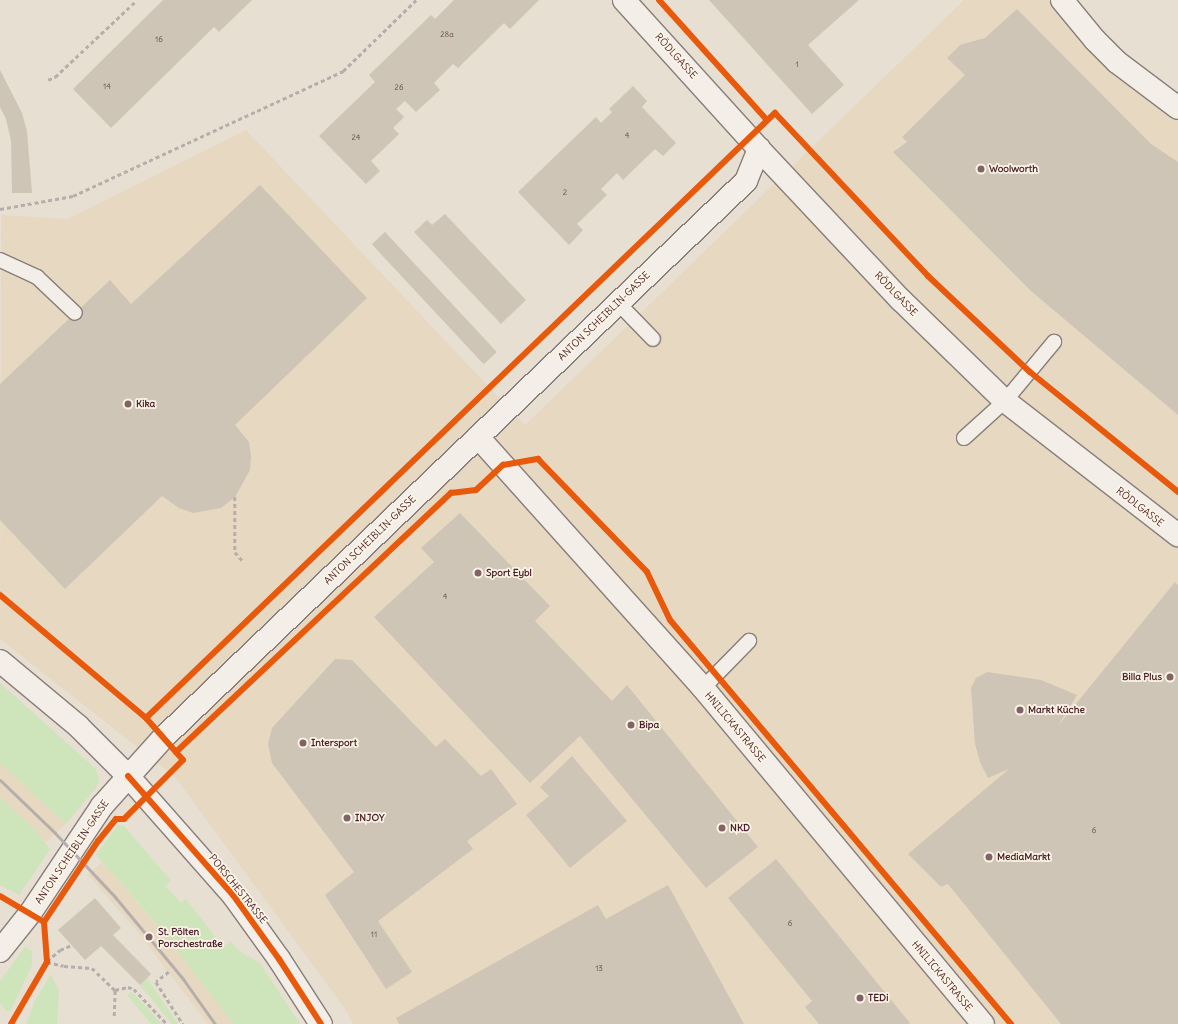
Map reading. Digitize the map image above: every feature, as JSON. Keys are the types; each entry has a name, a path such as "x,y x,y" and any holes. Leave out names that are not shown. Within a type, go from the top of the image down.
{"street":[{"name":"RÖDLGASSE","path":"624,0 759,149 901,300 1005,401 1178,535"},
{"name":"RÖDLGASSE","path":"633,0 644,21"},
{"path":"1062,0 1091,36 1117,62 1178,108"},
{"name":"ANTON SCHEIBLIN-GASSE","path":"0,951 31,912 86,828 128,776 164,737 746,181 759,149"},
{"name":"HNILICKASTRASSE","path":"478,437 703,688 983,1024"},
{"name":"PORSCHESTRASSE","path":"4,663 78,726 128,776 233,896 279,959 322,1024"}],"lane":[{"path":"0,260 37,277 75,313"},
{"path":"618,303 653,339"},
{"path":"964,438 1005,401 1054,342"},
{"path":"703,688 749,641"}],"path":[{"path":"48,80 55,77 137,0"},
{"path":"0,209 73,196 343,71 416,0"},
{"path":"235,497 235,552 242,560"},
{"path":"43,969 47,962 60,950 72,945"},
{"path":"46,954 47,962"},
{"path":"47,962 64,966 92,968 115,990 114,1016"},
{"path":"169,972 156,982 183,1024"},
{"path":"115,990 128,987 134,989 167,1024"}],"shaded area":[{"path":"964,0 1055,0 1178,116 1178,1024 353,1024 345,1009 175,777 0,639 1,215 67,219 246,130 525,425"},
{"path":"0,763 66,824 46,842 0,797"},
{"path":"102,862 172,942 234,1024 208,1024 137,931 88,875"}],"green space":[{"path":"0,683 96,769 99,781 96,788 66,824 0,763"},
{"path":"0,797 36,831 50,849 19,895 0,885"},
{"path":"118,825 124,826 171,881 165,886 181,903 186,899 223,947 230,941 239,951 260,963 300,1024 234,1024 151,917 96,855"},
{"path":"25,947 32,951 32,965 11,1010 7,1012 0,1003 0,981"},
{"path":"51,974 59,991 57,1024 26,1024 35,1001"},
{"path":"147,978 178,1024 172,1024 140,985"},
{"path":"131,992 162,1024 151,1024 127,995"}],"building":[{"path":"163,0 252,0 219,32 214,27 111,128 73,89"},
{"path":"454,0 539,0 510,29 504,23 458,68 453,64 434,83 440,90 416,112 405,101 396,109 404,117 393,128 399,134 371,161 380,171 366,184 319,136 375,82 369,75 431,15 435,19"},
{"path":"709,0 859,0 808,45 844,85 812,114"},
{"path":"1017,9 1151,144 1178,162 1178,415 1031,291 893,152 907,142 902,137 965,75 947,58 960,45 985,38"},
{"path":"0,70 22,113 27,131 32,193 12,193 11,141 6,119 0,107"},
{"path":"633,86 647,101 642,107 676,143 663,156 655,149 623,180 617,173 601,189 607,195 577,224 583,230 569,245 518,192 596,117 601,123 612,112 609,109"},
{"name":"Kika","path":"260,185 367,298 235,425 249,442 251,456 250,470 235,497 221,508 193,513 179,508 162,496 65,589 0,520 0,384 110,280 131,304"},
{"path":"445,214 526,300 501,324 414,232 427,220 432,225"},
{"path":"385,232 497,352 484,364 372,244"},
{"path":"460,513 550,606 535,621 612,701 627,685 758,847 706,888 580,736 530,783 374,617 434,562 421,548"},
{"path":"1175,582 1178,585 1178,1024 1061,1024 948,884 941,887 908,854 1009,769 988,778 980,762 975,744 971,688 976,678 987,672 1041,680 1077,695 1058,726"},
{"path":"335,659 352,660 436,747 445,739 481,776 491,769 517,804 467,841 473,849 378,921 412,972 386,989 325,895 354,872 272,763 268,744 272,728"},
{"path":"572,756 627,821 570,868 526,815 549,796 540,787"},
{"path":"776,859 910,1023 909,1024 819,1024 805,1007 812,1001 728,898"},
{"path":"668,885 744,1024 399,1024 396,1018 598,905 606,919"},
{"path":"95,898 121,928 113,935 151,974 140,985 101,946 85,960 58,930"}],"railway":[{"path":"0,780 55,833 115,897 183,979 215,1024"}],"cycle path":[{"path":"659,0 767,120"},
{"path":"146,718 775,113 928,276 1030,372 1178,492"},
{"path":"176,752 451,493 476,490 503,465 538,459 647,572 670,620 1011,1024"},
{"path":"0,595 146,718 183,760 124,819 116,819 98,841 44,922 0,896"},
{"path":"128,776 233,895 279,959 321,1024"},
{"path":"11,1024 47,962 44,922"}],"place":[{"name":"Woolworth","path":"981,169"},
{"name":"Kika","path":"128,404"},
{"name":"Sport Eybl","path":"478,573"},
{"name":"Billa Plus","path":"1170,677"},
{"name":"Markt Küche","path":"1020,710"},
{"name":"Bipa","path":"631,725"},
{"name":"Intersport","path":"303,743"},
{"name":"INJOY","path":"347,818"},
{"name":"NKD","path":"722,828"},
{"name":"MediaMarkt","path":"989,857"},
{"name":"St. Pölten Porschestraße","path":"149,937"},
{"name":"TEDi","path":"860,998"}]}
